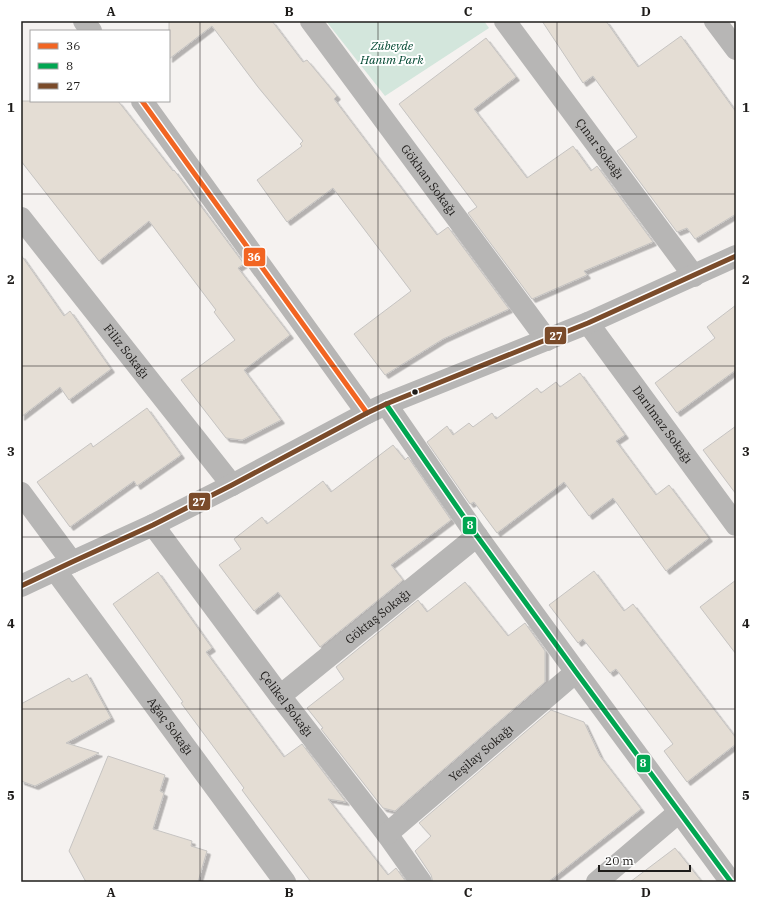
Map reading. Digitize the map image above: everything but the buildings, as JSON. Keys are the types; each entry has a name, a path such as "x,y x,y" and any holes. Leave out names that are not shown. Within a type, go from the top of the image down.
{"street":[{"path":"84,21 90,30"},
{"name":"Gökhan Sokağı","path":"311,21 547,340"},
{"name":"Çınar Sokağı","path":"505,21 694,276"},
{"path":"715,21 736,49"},
{"path":"143,102 377,409 477,536 731,882"},
{"name":"Filiz Sokağı","path":"21,218 232,485"},
{"path":"21,586 153,525 377,409 588,323 736,256"},
{"name":"Darılmaz Sokağı","path":"588,323 736,525"},
{"name":"Ağaç Sokağı","path":"21,493 63,566 285,882"},
{"name":"Çelikel Sokağı","path":"153,525 280,696 387,834 421,882"},
{"name":"Göktaş Sokağı","path":"280,696 477,536"},
{"name":"Yeşilay Sokağı","path":"387,834 576,672"},
{"path":"597,882 679,812"}],"green space":[{"name":"Zübeyde Hanım Park","path":"326,21 484,21 489,28 385,96"}],"transit line":[{"name":"36","path":"143,102 367,413"},
{"name":"27","path":"21,586 153,525 386,404 588,323 736,256"},
{"name":"8","path":"386,404 477,536 731,882"}]}
